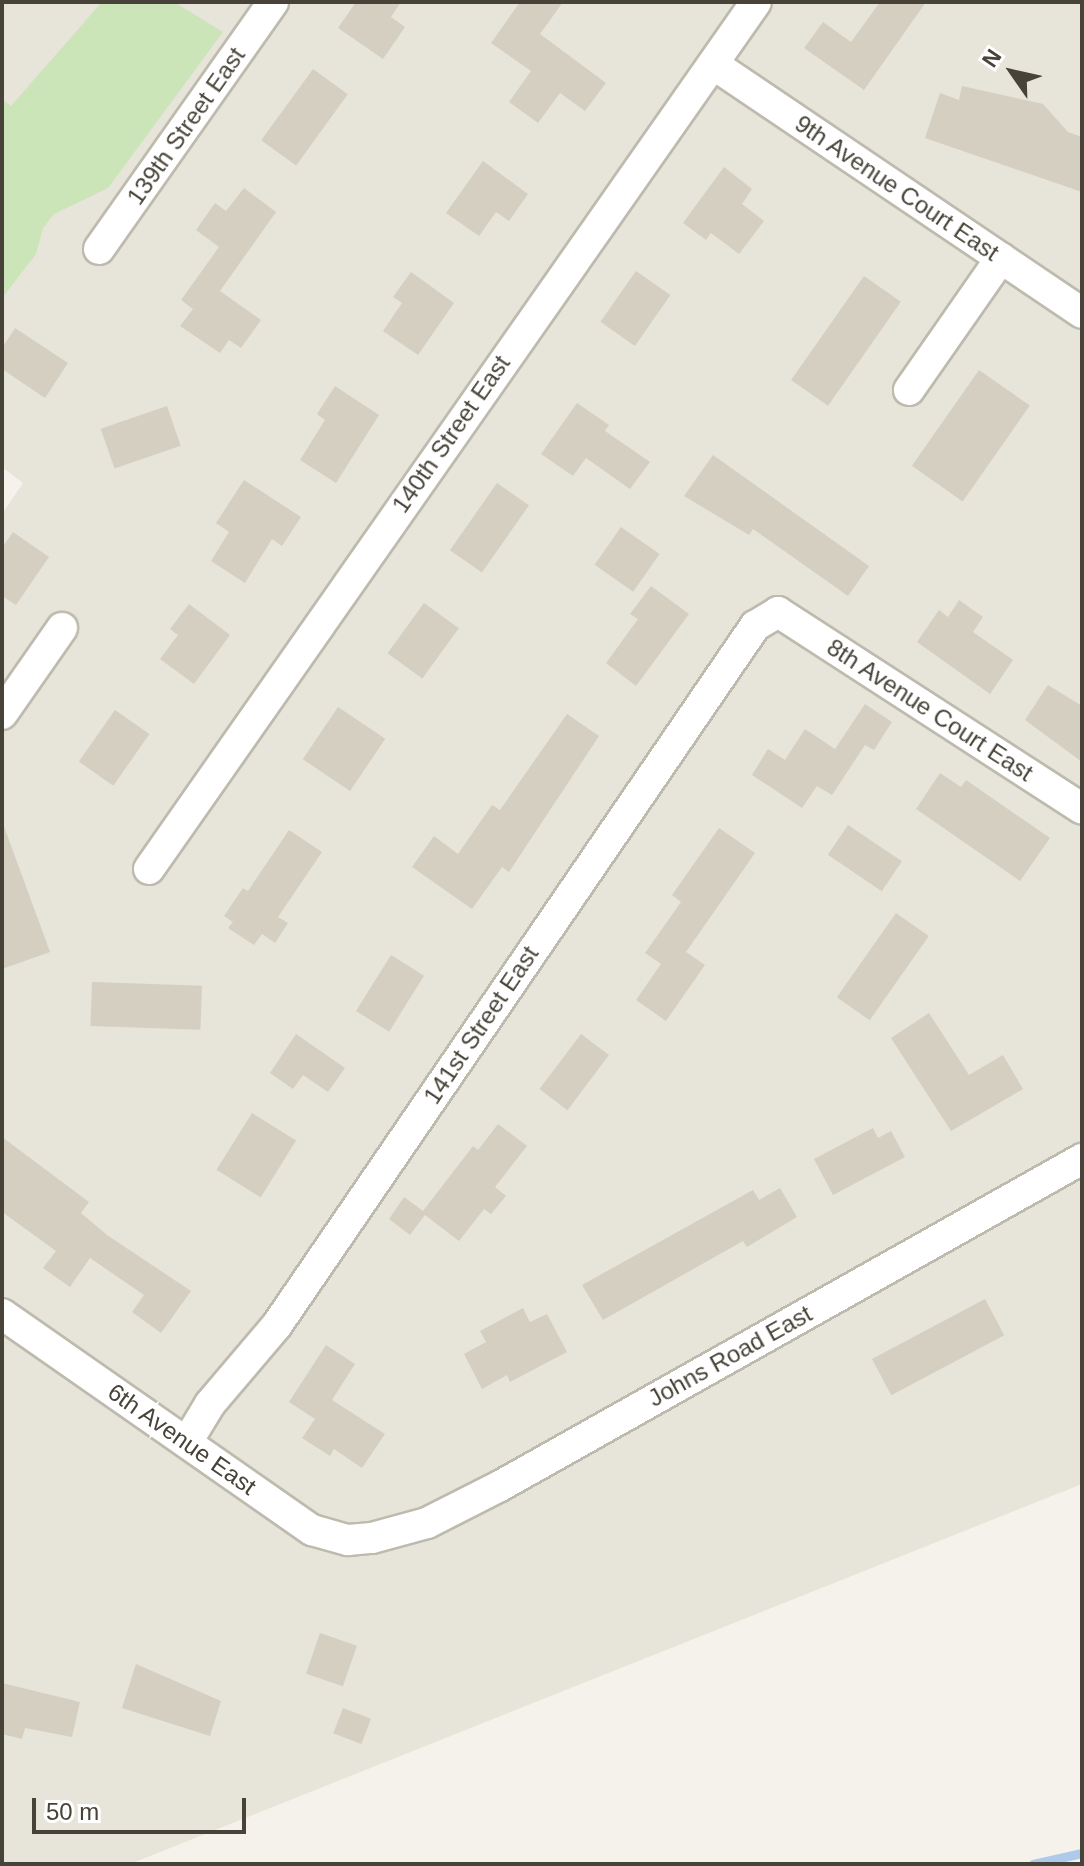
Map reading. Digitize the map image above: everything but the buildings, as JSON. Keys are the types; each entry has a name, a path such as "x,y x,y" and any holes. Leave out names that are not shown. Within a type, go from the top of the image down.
{"street":[{"name":"139th Street East","path":"99,249 273,2"},
{"name":"140th Street East","path":"149,869 756,2"},
{"name":"9th Avenue Court East","path":"713,64 1082,313"},
{"path":"909,390 1001,258"},
{"name":"8th Avenue Court East","path":"778,612 1082,809"},
{"name":"141st Street East","path":"187,1442 210,1404 277,1325 748,634 778,612"},
{"path":"2,714 62,628"},
{"name":"Johns Road East","path":"372,1538 427,1523 500,1486 1082,1159"},
{"name":"6th Avenue East","path":"2,1314 312,1530 348,1540 372,1538"}],"shaded area":[{"path":"2,2 1082,2 1082,1484 130,1864 2,1864 2,514 23,483 2,467"}],"green space":[{"path":"102,2 174,2 223,32 108,188 54,214 43,228 36,254 2,298 2,99 11,106"}],"waterway":[{"path":"1033,1864 1082,1853"}]}
